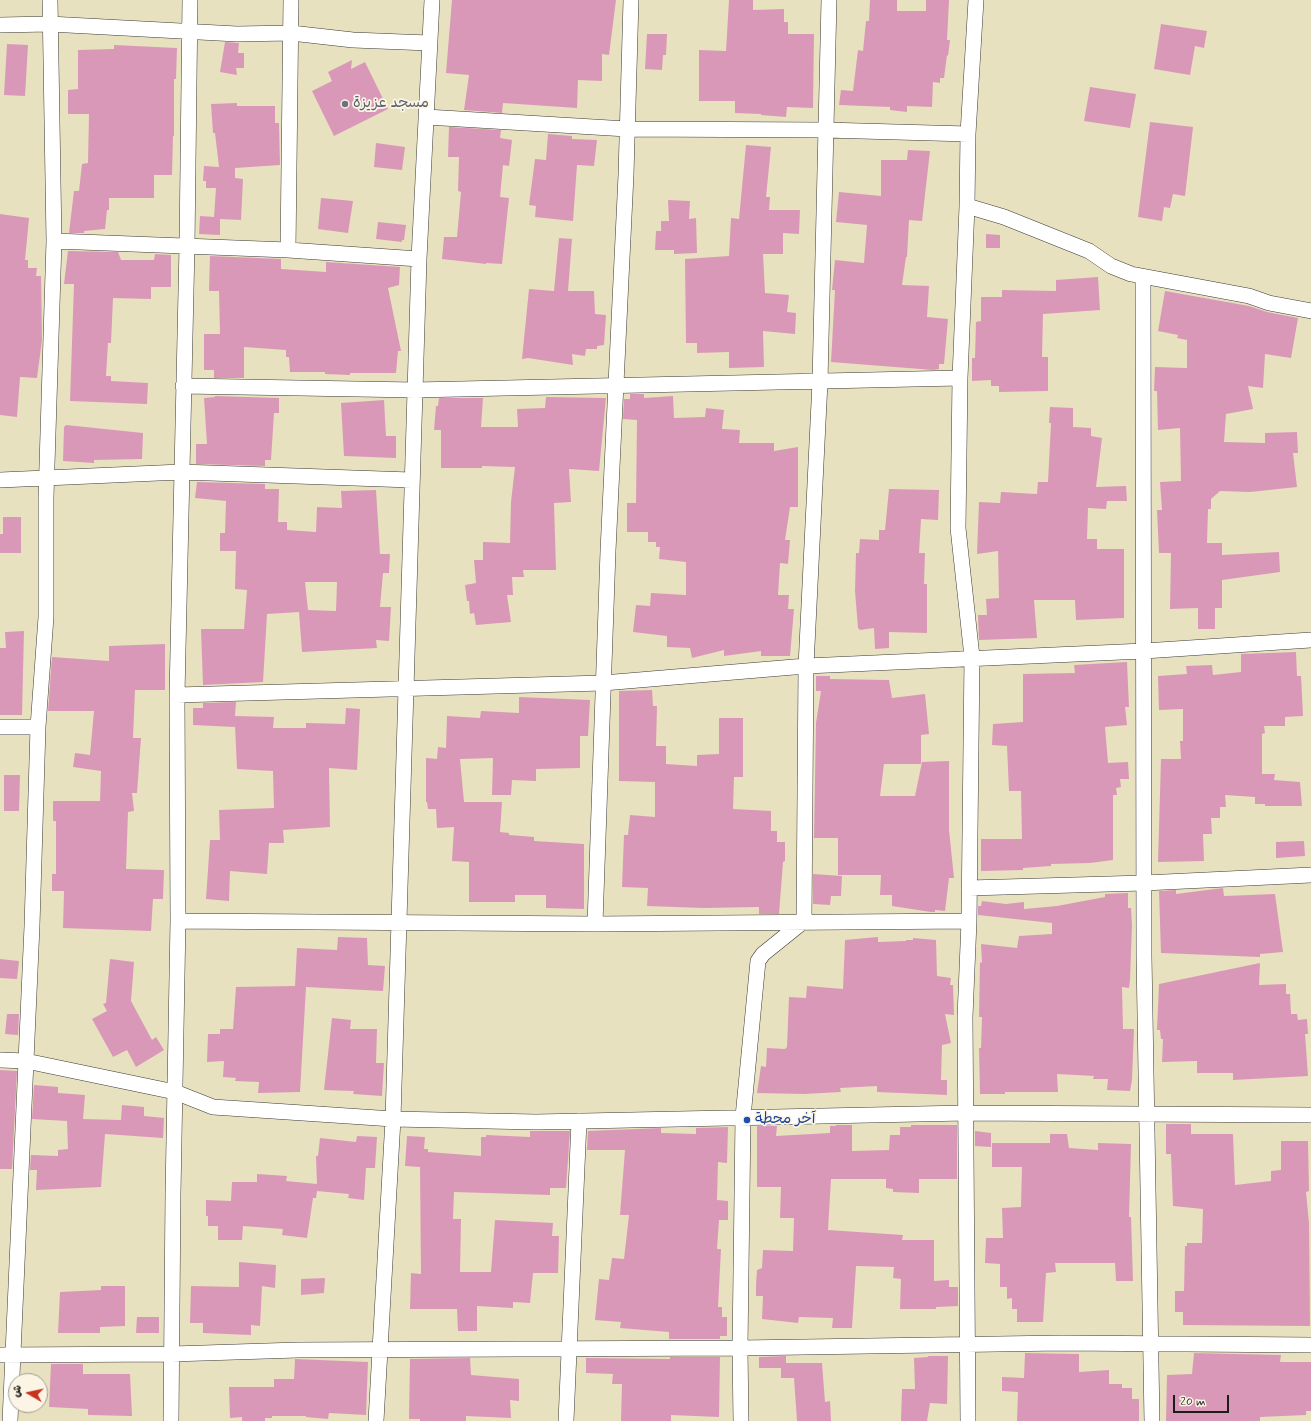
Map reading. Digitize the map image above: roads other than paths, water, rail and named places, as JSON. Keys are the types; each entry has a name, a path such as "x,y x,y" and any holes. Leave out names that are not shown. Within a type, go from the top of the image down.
{"street":[{"path":"10,1421 6,1355 26,1061 38,727 46,617 47,479 54,241 49,24 50,0"},
{"path":"171,1421 178,921 177,695 187,246 190,0"},
{"path":"288,250 291,0"},
{"path":"376,1421 393,1119 418,259 432,0"},
{"path":"595,924 603,683 627,129 631,0"},
{"path":"804,921 806,666 820,382 829,0"},
{"path":"968,1421 965,1017 969,921 972,657 958,528 960,378 967,206 968,134 976,0"},
{"path":"0,25 49,24 189,30 237,34 291,33 352,40 429,43"},
{"path":"426,117 627,129 825,130 968,134"},
{"path":"967,206 1004,217 1089,251 1111,266 1143,276 1249,296 1269,303 1311,311"},
{"path":"54,241 288,250 418,259"},
{"path":"1143,276 1144,883 1146,1115 1152,1421"},
{"path":"184,386 415,390 960,378"},
{"path":"0,480 181,472 411,480"},
{"path":"177,695 603,683 806,666 972,657 1144,651 1311,640"},
{"path":"0,727 38,727"},
{"path":"969,888 1144,883 1311,875"},
{"path":"178,921 595,924 804,921 969,921"},
{"path":"741,1421 740,1348 743,1117 758,962 763,954 804,921"},
{"path":"0,1060 26,1061 175,1092 213,1108 393,1119 536,1122 966,1113 1311,1115"},
{"path":"566,1421 579,1121"},
{"path":"6,1355 172,1354 379,1349 740,1348 1150,1344 1311,1345"}],"place":[{"name":"مسجد عزيزة","path":"345,104"},
{"name":"آخر محطة","path":"747,1120"}]}
